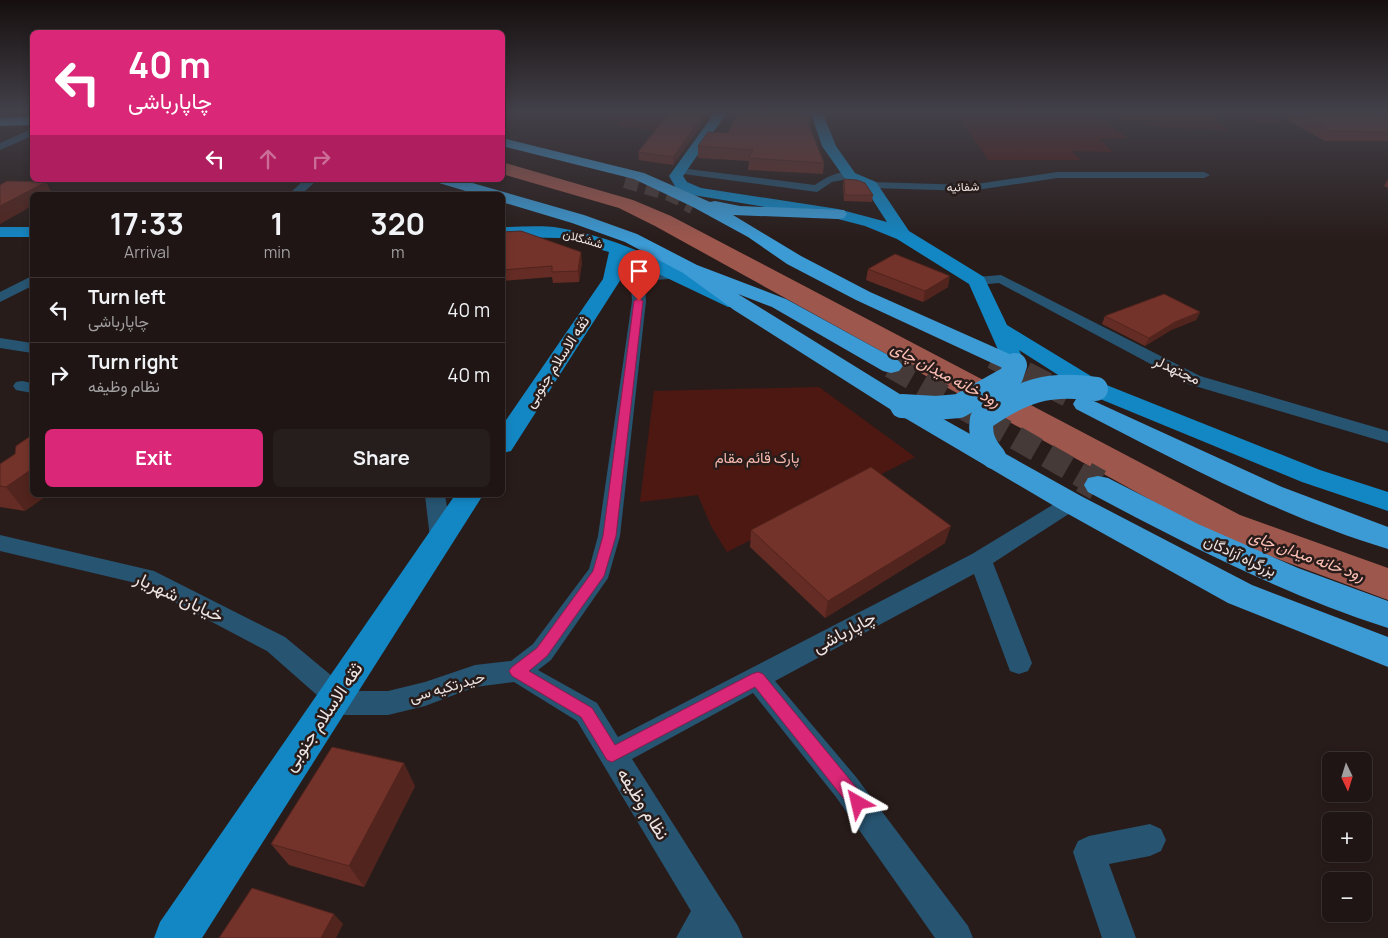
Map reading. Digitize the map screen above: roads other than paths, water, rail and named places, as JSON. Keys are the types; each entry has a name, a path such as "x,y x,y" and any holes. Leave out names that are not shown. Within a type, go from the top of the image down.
{"highway":[{"path":"517,155 625,181"},
{"path":"553,155 639,176 699,203 754,233 794,260 863,296 1015,366 1011,377 958,406 936,408 902,406"},
{"path":"452,182 486,192"},
{"path":"505,198 578,219 631,238 902,406 994,457 1071,503 1240,594 1388,652"},
{"path":"699,203 740,211 838,214"},
{"path":"683,272 779,304 891,366"},
{"path":"994,457 985,446 979,430 982,419 1007,402 1034,389 1068,384 1210,467 1282,500 1388,538"},
{"path":"1091,396 1298,486 1388,519"},
{"name":"بزرگراه آزادگان","path":"1098,485 1187,532 1287,577 1388,615"}],"main road":[{"path":"695,155 680,178 698,192 838,214 871,222 903,235 977,281 1015,366"},
{"path":"835,155 850,176"},
{"name":"شفائیه","path":"850,176 871,185"},
{"path":"871,185 903,235"},
{"path":"0,232 30,232"},
{"name":"ششگلان","path":"505,232 558,232 579,236 683,272"},
{"name":"ثقه الاسلام جنوبی","path":"505,440 612,280 618,250"},
{"path":"1000,329 1091,396 1388,502"},
{"name":"ثقه الاسلام جنوبی","path":"176,938 468,497"}],"street":[{"name":"شفائیه","path":"871,185 970,188 1057,175 1204,175"},
{"path":"680,178 818,190 829,179 850,176"},
{"path":"297,192 309,182"},
{"path":"517,671 542,652 600,572 609,536 639,301 638,286 644,279 651,276 683,272"},
{"name":"مجتهدلر","path":"977,281 1001,279 1194,380 1388,437"},
{"path":"0,298 30,281"},
{"path":"0,343 30,348"},
{"path":"435,497 441,538"},
{"name":"چاپارباشی","path":"612,755 980,560 1071,503"},
{"name":"خیابان شهریار","path":"0,543 146,578 276,644 336,697"},
{"path":"980,560 1019,663"},
{"name":"حیدرتکیه سی","path":"336,697 345,703 388,703 424,694 475,676 517,671"},
{"name":"نظام وظیفه","path":"517,671 587,712 710,929"},
{"path":"758,679 846,787 950,936"},
{"path":"1119,938 1089,852 1150,840"}],"waterway":[{"name":"رود خانه میدان چای","path":"505,169 626,204 663,221 1227,525 1388,584"}],"tunnel":[{"path":"625,181 669,194 691,204"},
{"path":"688,202 694,205"},
{"path":"993,357 1068,395"},
{"path":"891,366 1086,478"},
{"path":"1084,477 1098,485"}],"park label":[{"name":"پارک قائم مقام","path":"757,458"}]}
